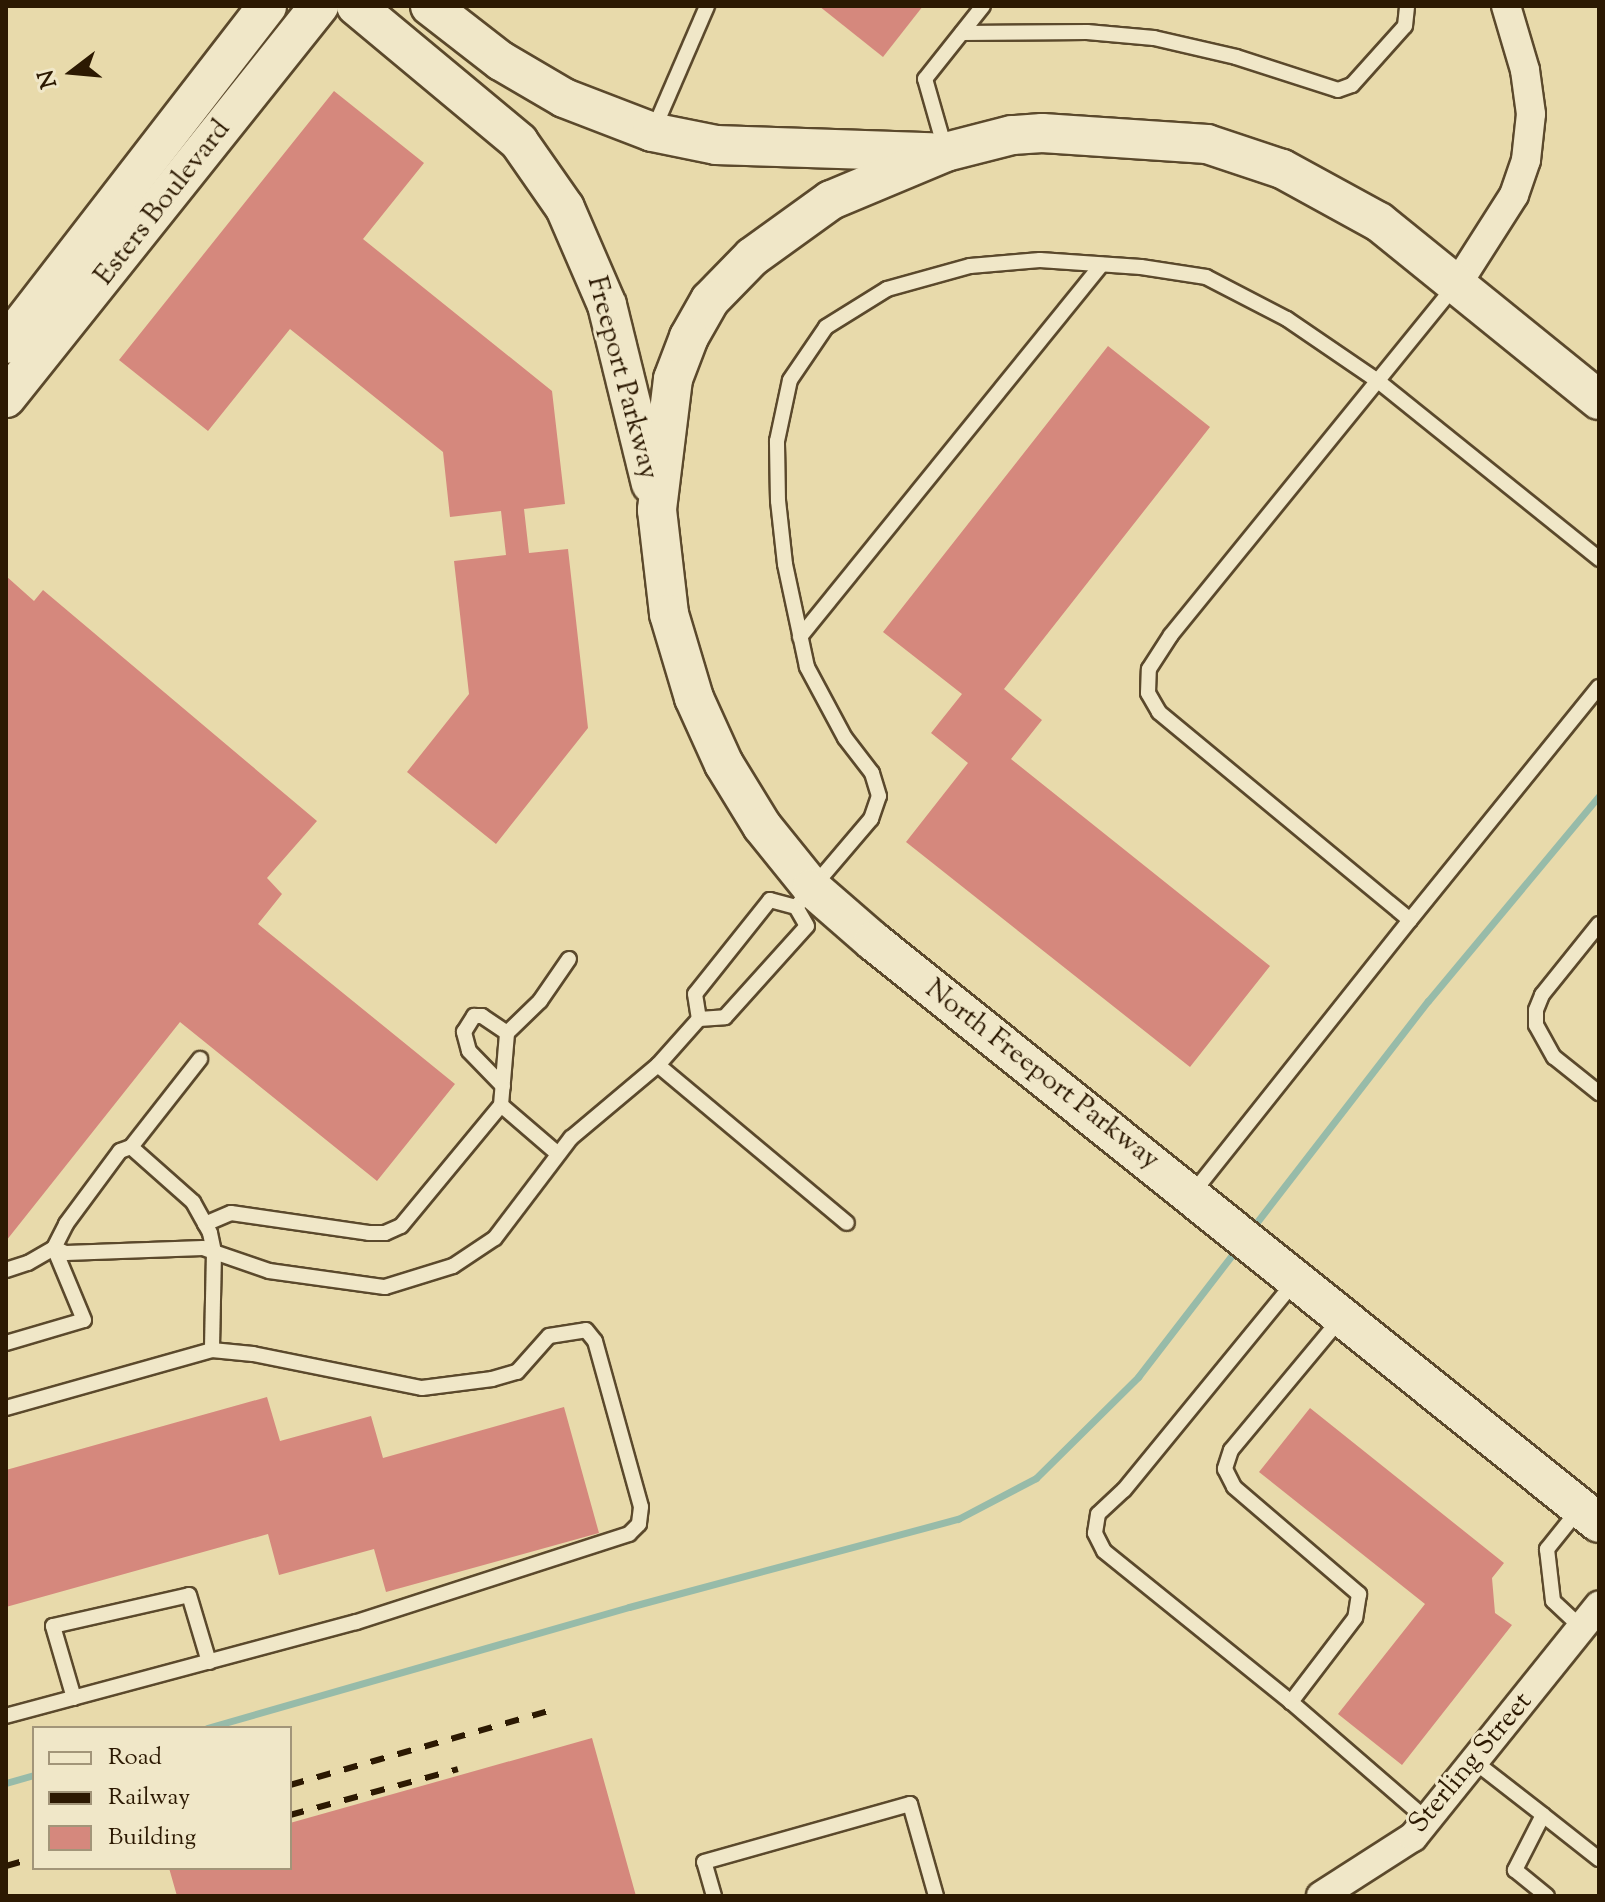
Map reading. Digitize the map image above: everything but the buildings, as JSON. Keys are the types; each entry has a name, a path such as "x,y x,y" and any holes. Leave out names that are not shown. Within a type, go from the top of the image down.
{"main road":[{"name":"Esters Boulevard","path":"6,344 267,6"},
{"name":"Esters Boulevard","path":"6,398 319,6"},
{"name":"Freeport Parkway","path":"356,6 519,142 565,208 607,305 657,510"},
{"path":"430,6 501,61 564,98 652,132 716,145 946,152"},
{"path":"657,510 673,379 689,337 710,300 752,257 831,200 946,152 1012,135 1042,133 1207,144 1282,169 1379,222 1599,400"},
{"name":"North Freeport Parkway","path":"657,510 669,614 694,698 724,764 804,898 873,941 1198,1198 1590,1515"}],"street":[{"path":"1456,286 1514,195 1526,160 1531,114 1525,70 1506,6"},
{"name":"Sterling Street","path":"1321,1896 1413,1837 1590,1617"}],"lane":[{"path":"652,132 707,6"},
{"path":"946,152 925,79 983,6"},
{"path":"962,33 1087,32 1154,38 1236,57 1338,90 1352,85 1405,26 1407,6"},
{"path":"699,1019 695,994 770,900 804,898 871,819 879,796 872,773 845,738 807,667 785,564 778,501 777,441 790,380 826,327 887,289 970,266 1040,260 1206,277 1287,319 1378,381 1599,559"},
{"path":"800,637 1101,265"},
{"path":"1410,920 1159,712 1148,693 1149,669 1171,635 1456,286"},
{"path":"1198,1198 1410,920 1599,687"},
{"path":"54,1248 66,1253 203,1248 269,1271 385,1287 410,1282 453,1266 495,1238 571,1138 658,1065 699,1019 725,1017 807,926 804,898"},
{"path":"1599,924 1542,995 1536,1010 1539,1034 1554,1057 1599,1093"},
{"path":"205,1224 231,1213 385,1233 401,1226 501,1105 507,1033 540,1001 569,959"},
{"path":"503,1086 469,1051 464,1032 474,1016 482,1016 507,1033"},
{"path":"6,1270 28,1263 54,1248 66,1224 120,1151 131,1147 200,1059"},
{"path":"658,1065 847,1223"},
{"path":"501,1105 558,1154"},
{"path":"131,1147 193,1202 205,1224 214,1252 212,1350"},
{"path":"6,1343 84,1320 54,1248"},
{"path":"1297,1278 1124,1490 1098,1514 1095,1533 1104,1551 1291,1702 1427,1820"},
{"path":"1291,1702 1355,1618 1359,1594 1234,1487 1225,1469 1231,1450 1343,1315"},
{"path":"6,1408 212,1350 253,1354 422,1388 492,1379 517,1372 549,1336 586,1330 595,1341 641,1507 639,1524 629,1534 356,1622 6,1716"},
{"path":"1590,1515 1547,1549 1553,1601 1590,1617"},
{"path":"74,1698 53,1626 189,1595 209,1662"},
{"path":"1475,1762 1599,1859"},
{"path":"714,1896 704,1862 910,1804 936,1896"},
{"path":"1543,1815 1515,1870 1547,1896"}],"waterway":[{"path":"1250,1231 1428,1001 1599,796"},
{"path":"214,1726 629,1607 958,1519 1036,1478 1138,1377 1238,1247"},
{"path":"6,1783 32,1776"}],"railway":[{"path":"292,1784 551,1710"},
{"path":"292,1814 458,1769"},
{"path":"6,1866 32,1859"}]}
